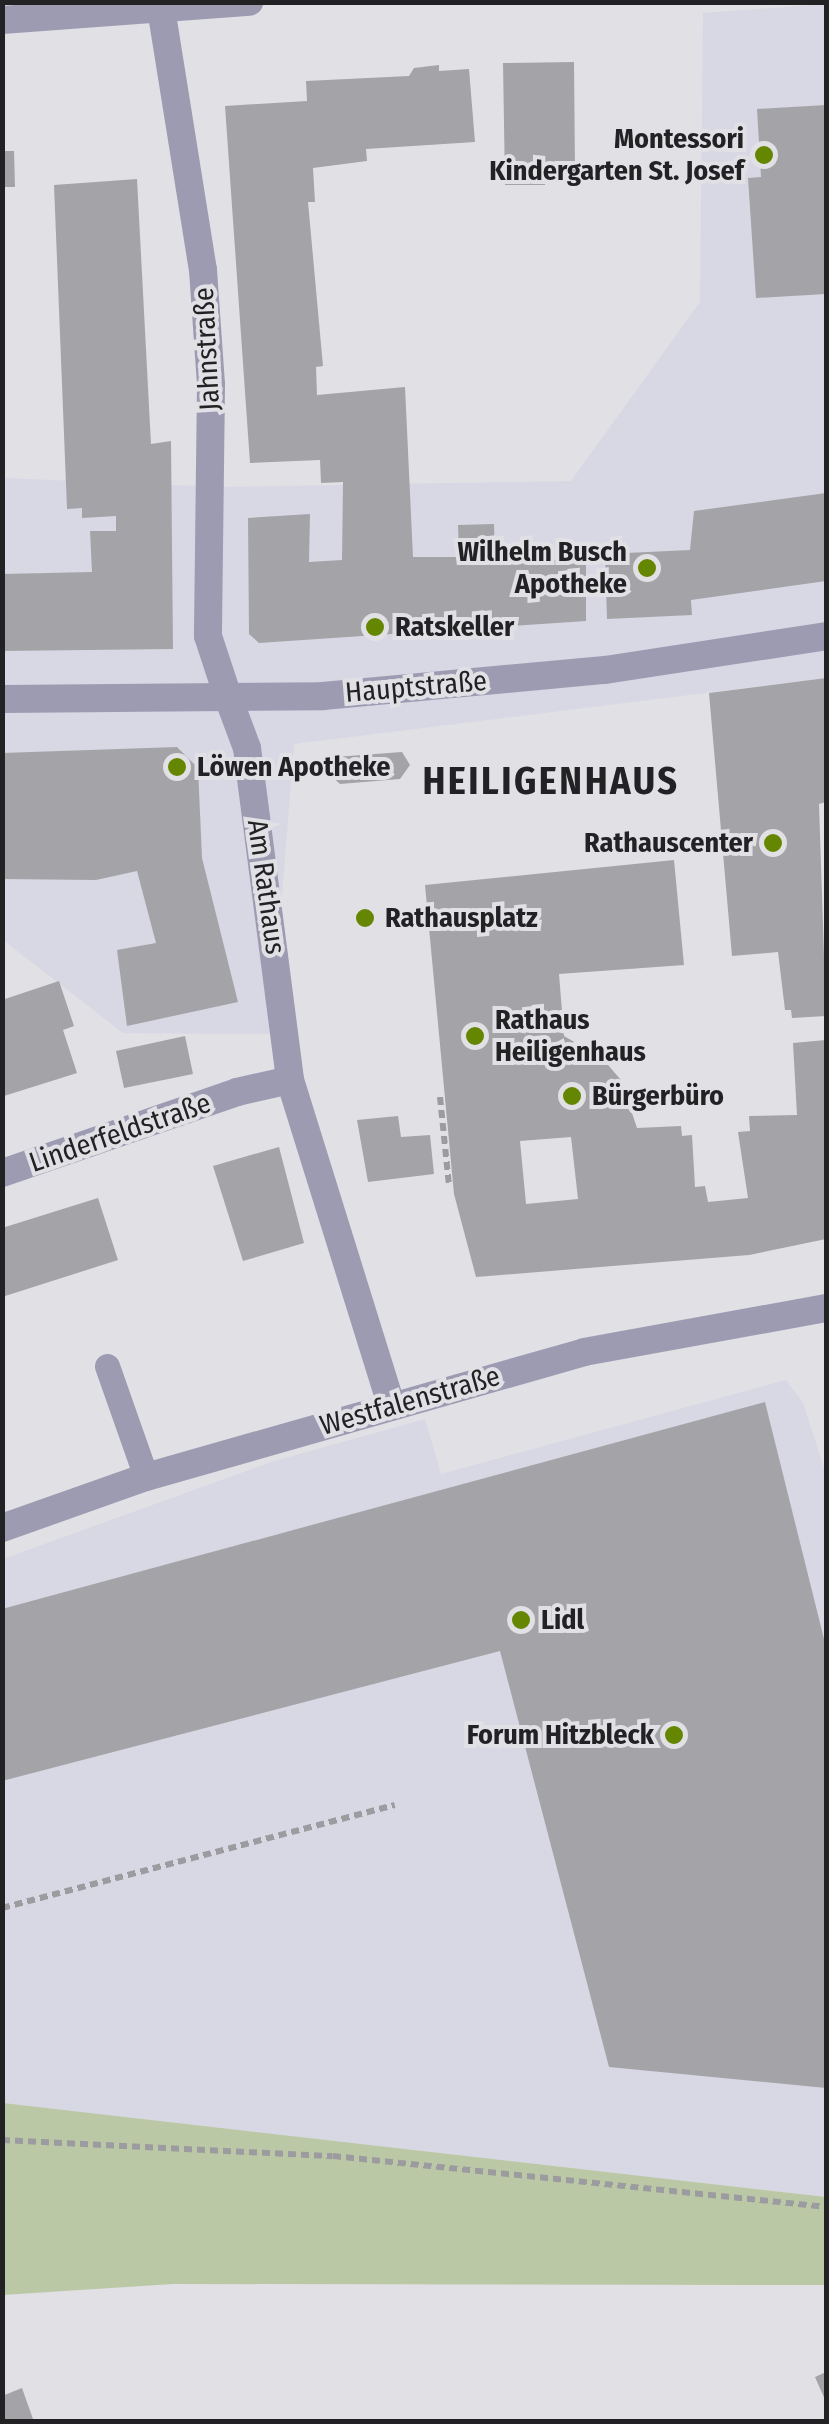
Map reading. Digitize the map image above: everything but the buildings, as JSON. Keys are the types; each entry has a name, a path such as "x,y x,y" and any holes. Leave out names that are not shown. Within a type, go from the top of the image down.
{"street":[{"path":"2,20 249,2"},
{"name":"Jahnstraße","path":"162,7 172,104 203,270 211,385 208,636 228,697"},
{"name":"Hauptstraße","path":"2,699 323,696 605,670 826,636"},
{"name":"Am Rathaus","path":"228,697 247,748 290,1080 391,1405"},
{"name":"Linderfeldstraße","path":"2,1173 237,1092 290,1080"},
{"name":"Westfalenstraße","path":"2,1528 146,1477 584,1352 826,1308"}],"lane":[{"path":"108,1366 146,1477"}],"path":[{"path":"440,1097 449,1185"},
{"path":"2,1908 396,1805"},
{"path":"2,2140 333,2156 826,2208"}],"shaded area":[{"path":"826,4 826,678 294,744 271,1034 123,1033 3,940 3,478 223,487 571,481 700,302 703,13"},
{"path":"786,1380 803,1403 826,1474 826,2197 3,2103 3,1559 271,1462 425,1419 441,1474"}],"green space":[{"path":"3,2103 826,2197 826,2285 173,2284 3,2295"}],"place":[{"name":"Montessori Kindergarten St. Josef","path":"764,155"},
{"name":"Wilhelm Busch Apotheke","path":"647,568"},
{"name":"Ratskeller","path":"375,627"},
{"name":"Löwen Apotheke","path":"177,767"},
{"name":"Rathauscenter","path":"773,843"},
{"name":"Rathausplatz","path":"365,918"},
{"name":"Rathaus Heiligenhaus","path":"475,1036"},
{"name":"Bürgerbüro","path":"572,1096"},
{"name":"Lidl","path":"521,1620"},
{"name":"Forum Hitzbleck","path":"674,1735"}],"district":[{"name":"HEILIGENHAUS","path":"551,782"}]}
